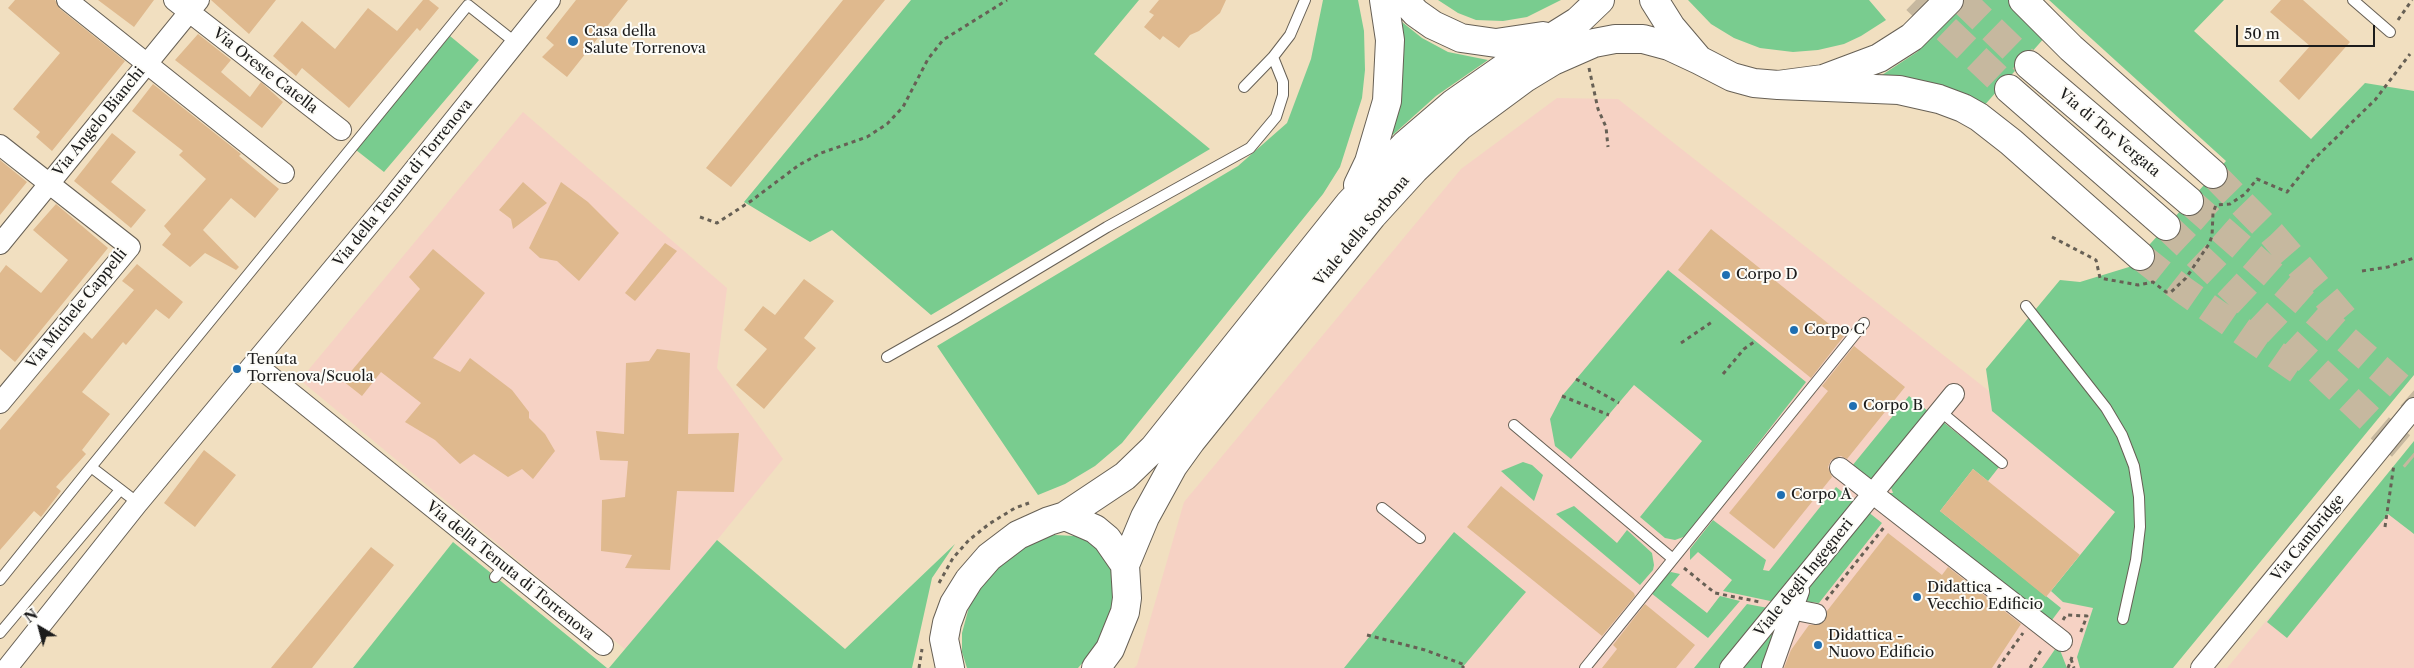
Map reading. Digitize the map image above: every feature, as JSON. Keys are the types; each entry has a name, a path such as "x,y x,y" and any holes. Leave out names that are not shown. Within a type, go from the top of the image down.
{"street":[{"path":"67,0 284,173"},
{"name":"Via della Tenuta di Torrenova","path":"7,668 138,503 255,364 550,0"},
{"path":"1349,204 1369,162 1387,101 1390,40 1384,0"},
{"path":"1404,0 1416,13 1432,25 1452,35 1472,40 1506,42 1559,34"},
{"name":"Viale della Sorbona","path":"934,641 947,623 954,604 982,564 1018,535 1042,523 1065,516 1125,476 1154,448 1349,204 1404,145 1454,103 1514,61 1578,21 1600,0"},
{"path":"1654,0 1671,27 1699,60"},
{"path":"1778,85 1823,79 1879,58 1912,37 1949,0"},
{"path":"2023,0 2071,48 2213,174"},
{"name":"Via Angelo Bianchi","path":"0,244 146,64 188,4"},
{"name":"Via Oreste Catella","path":"188,4 341,130"},
{"name":"Viale della Sorbona","path":"1125,565 1145,517 1173,466 1191,441 1372,216 1414,170 1474,115 1540,69 1585,46 1605,40 1643,39 1670,46 1732,77 1754,83 1778,85"},
{"name":"Via di Tor Vergata","path":"2029,65 2189,201"},
{"path":"1778,85 1899,90 1939,99 1963,108 1979,117 2011,142 2140,256"},
{"path":"2008,89 2166,226"},
{"path":"0,145 49,184"},
{"name":"Via Michele Cappelli","path":"0,403 130,247 49,184"},
{"name":"Via della Tenuta di Torrenova","path":"255,364 499,571 602,645"},
{"name":"Viale degli Ingegneri","path":"1730,668 1786,608 1804,577 1954,394"},
{"name":"Via Cambridge","path":"2201,668 2414,408"},
{"path":"1840,468 2062,641"},
{"path":"1065,516 1080,521 1101,534 1117,551 1125,565 1127,598 1125,612 1110,649 1096,668"},
{"path":"1772,667 1786,608 1816,614"},
{"path":"934,641 942,668"},
{"path":"934,641 950,668"}],"lane":[{"path":"1244,87 1273,57 1290,35 1305,0"},
{"path":"2353,0 2390,32"},
{"path":"0,580 468,4 516,43"},
{"path":"887,357 1107,227 1250,148 1276,117 1283,95 1283,82 1273,57"},
{"path":"2026,306 2106,408 2122,435 2134,466 2139,497 2140,527 2136,560 2123,619"},
{"path":"1585,668 1864,323"},
{"path":"1940,411 2002,463"},
{"path":"1514,425 1673,559"},
{"path":"91,467 138,503"},
{"path":"0,633 120,490"},
{"path":"1382,508 1420,538"}],"path":[{"path":"700,217 717,223 821,153 867,137 887,124 903,108 928,58 943,40 1007,0"},
{"path":"2390,32 2412,0"},
{"path":"1585,46 1592,86 1606,126 1608,147"},
{"path":"2257,179 2287,192 2307,166 2375,100 2410,54"},
{"path":"2362,271 2388,267 2414,258"},
{"path":"1681,343 1712,322"},
{"path":"1723,374 1744,349 1754,342"},
{"path":"1576,380 1619,403"},
{"path":"1562,396 1609,415"},
{"path":"2385,527 2394,460"},
{"path":"938,584 953,558 970,540 989,524 1008,512 1031,502"},
{"path":"1816,614 1897,511"},
{"path":"1673,559 1715,593 1786,608"},
{"path":"1998,668 2027,626"},
{"path":"1367,635 1425,650 1465,665 1462,668"},
{"path":"919,668 934,641"}],"shaded area":[{"path":"1557,98 1618,99 2210,565 2124,668 1134,668 1137,665 1184,502 1461,169"},
{"path":"523,112 727,288 717,368 783,459 627,651 300,380"},
{"path":"2369,497 2414,532 2414,668 2227,668"}],"green space":[{"path":"911,0 1139,0 1094,54 1210,149 931,315 832,230 810,242 744,202"},
{"path":"1323,0 1358,0 1364,31 1365,70 1362,98 1340,167 1323,194 1122,443 1095,466 1065,484 1038,495 937,346 1238,166 1287,123 1311,59"},
{"path":"1438,0 1561,0 1527,17 1503,21 1476,20 1458,13"},
{"path":"1688,0 1869,0 1886,20 1844,44 1818,50 1793,52 1760,48 1734,38 1711,24"},
{"path":"1970,0 2009,0 2019,13 2046,36 1982,108 1898,77 1882,75 1917,52"},
{"path":"2049,0 2224,0 2194,31 2311,139 2365,83 2414,91 2414,375 2173,668 2080,668 2077,657 2093,608 2063,602 2051,591 2115,512 1992,411 1986,369 2060,280 2080,282 2129,267 2226,161"},
{"path":"1397,18 1422,38 1448,52 1488,60 1436,96 1385,142"},
{"path":"450,36 479,60 384,172 356,150"},
{"path":"1668,270 1806,382 1686,536 1675,540 1665,538 1640,517 1702,441 1634,385 1571,459 1555,446 1550,419 1562,396"},
{"path":"1909,396 1929,412 1872,482 1852,466"},
{"path":"1942,421 1999,467 1988,481 1973,469 1940,511 2061,608 2049,624 1989,576 1989,570 1984,571 1885,493 1893,493 1890,485"},
{"path":"2414,441 2414,534 2388,514 2287,638 2267,622"},
{"path":"1523,462 1532,465 1543,475 1534,501 1501,471"},
{"path":"1836,487 1855,502 1775,602 1723,591 1732,580 1698,552 1690,560 1690,549 1713,520 1766,560 1763,570 1769,571"},
{"path":"1574,506 1617,543 1627,530 1652,553 1653,570 1640,585 1556,514"},
{"path":"1867,511 1882,523 1819,603 1802,601 1809,582"},
{"path":"1454,532 1526,592 1462,668 1344,668"},
{"path":"1055,535 1075,536 1093,542 1111,560 1117,594 1103,639 1078,668 967,668 962,652 962,633 969,607 979,588 994,569 1022,547 1043,537"},
{"path":"717,540 845,649 955,544 932,578 912,668 609,668"},
{"path":"453,542 607,668 353,668"},
{"path":"1671,572 1680,574 1671,585 1707,613 1720,596 1740,601 1708,638 1651,593 1665,575"},
{"path":"1747,604 1768,608 1719,668 1694,668"},
{"path":"1778,622 1767,660 1761,668 1741,668"},
{"path":"2058,645 2067,668 2042,668"}],"building":[{"path":"15,0 55,0 60,9 125,61 52,151 36,137 40,132 13,109 60,53 8,8"},
{"path":"98,0 154,0 134,27"},
{"path":"211,0 276,0 249,34"},
{"path":"423,0 429,0 439,8 420,31 417,28 349,108 302,68 296,76 273,56 302,21 335,49 368,8 397,31"},
{"name":"Casa della Salute Torrenova","path":"576,0 628,0 567,77 542,57 554,45 546,38"},
{"path":"843,0 885,0 731,187 706,168"},
{"path":"1159,0 1226,0 1220,13 1199,31 1190,35 1179,48 1163,36 1160,40 1144,27 1154,15 1149,12"},
{"path":"2281,0 2303,0 2350,42 2299,100 2279,81 2310,46 2270,12"},
{"path":"198,34 231,60 221,72 250,97 261,82 283,102 262,128 175,60"},
{"path":"153,84 241,154 239,156 279,189 255,218 231,198 203,230 239,267 236,270 205,253 190,267 162,245 171,234 164,226 206,179 179,155 183,151 132,111"},
{"path":"112,133 136,152 111,182 146,210 131,228 74,181"},
{"path":"0,160 27,182 0,215"},
{"path":"523,182 547,203 513,229 511,219 499,210"},
{"path":"561,182 588,202 619,233 579,281 557,261 540,258 529,248"},
{"path":"56,204 108,248 15,362 0,349 0,273 6,265 41,293 68,260 33,230"},
{"path":"1711,229 1844,336 1811,378 1678,270"},
{"path":"665,243 677,251 635,301 625,293"},
{"path":"433,249 485,293 433,358 460,372 470,358 512,390 529,412 529,418 545,434 555,451 533,479 522,469 508,477 474,454 460,464 435,440 405,422 421,403 381,372 362,396 343,381 420,289 409,277"},
{"path":"137,264 183,302 169,319 156,309 126,345 123,342 82,392 110,414 82,450 86,454 56,487 61,491 41,517 34,511 0,550 0,430 84,332 92,339 134,290 122,281"},
{"path":"804,279 834,301 804,338 816,348 764,409 736,385 767,349 744,330 763,306 775,315"},
{"path":"1854,346 1905,387 1847,459 1841,456 1831,460 1828,467 1832,477 1774,549 1729,513 1828,391 1822,386"},
{"path":"657,349 690,353 688,434 739,433 734,492 677,491 670,570 625,568 632,555 601,551 602,500 625,497 628,461 600,460 596,431 624,434 626,363 649,361"},
{"path":"204,450 236,475 195,527 164,503"},
{"path":"1973,469 2080,555 2046,597 1940,511"},
{"path":"1501,486 1634,593 1635,596 1602,636 1467,527"},
{"name":"Didattica - Vecchio Edificio","path":"1888,533 1942,575 1948,567 2021,624 1992,668 1784,668 1791,650 1809,625 1819,625 1825,621 1827,611"},
{"path":"371,547 394,565 312,668 271,668"},
{"path":"1645,604 1695,645 1676,668 1602,668 1617,649 1613,645"}],"tunnel":[{"path":"1916,0 2009,89"},
{"path":"1962,0 2029,65"},
{"path":"2213,174 2272,234 2344,318"},
{"path":"2189,201 2414,399"},
{"path":"2166,226 2373,422 2414,457"},
{"path":"2140,256 2183,290 2298,370"}],"place":[{"name":"Casa della Salute Torrenova","path":"573,41"},
{"name":"Corpo D","path":"1726,275"},
{"name":"Corpo C","path":"1794,330"},
{"name":"Tenuta Torrenova/Scuola","path":"237,369"},
{"name":"Corpo B","path":"1853,406"},
{"name":"Corpo A","path":"1781,495"},
{"name":"Didattica - Vecchio Edificio","path":"1917,597"},
{"name":"Didattica - Nuovo Edificio","path":"1818,645"}]}
